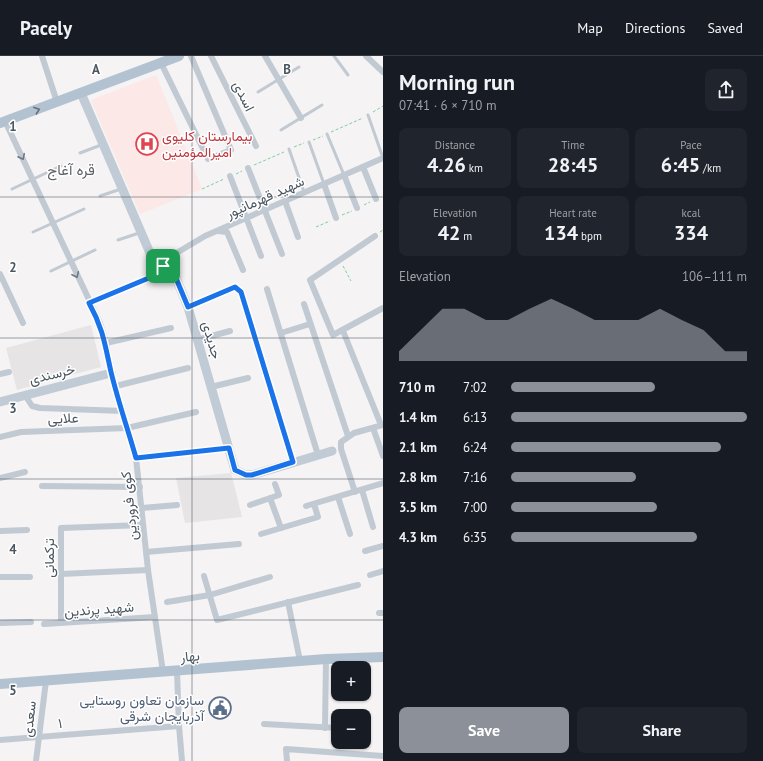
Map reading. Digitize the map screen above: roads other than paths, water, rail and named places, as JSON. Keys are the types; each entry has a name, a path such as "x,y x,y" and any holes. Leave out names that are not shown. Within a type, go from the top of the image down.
{"main road":[{"path":"3,122 177,56"},
{"name":"بهار","path":"0,684 177,672 326,659 383,657"}],"street":[{"path":"42,56 57,102"},
{"path":"161,63 208,159 231,150 191,56"},
{"name":"اسدی","path":"212,56 256,146"},
{"path":"265,56 301,118"},
{"path":"366,56 383,72"},
{"name":"جدیدی","path":"81,93 153,260 173,271 188,307 235,470 246,475 252,475 337,450"},
{"name":"کوی فروردین","path":"3,122 33,179 89,303 100,323 106,343 112,374 136,458 148,570 164,672"},
{"name":"شهید قهرمانپور","path":"89,303 156,275 168,258 216,231 383,158"},
{"path":"362,167 376,199"},
{"path":"248,168 266,210 282,254"},
{"path":"344,175 356,208"},
{"path":"230,176 261,256"},
{"path":"324,184 336,218"},
{"path":"285,201 298,237"},
{"path":"216,231 227,232 243,270"},
{"path":"375,236 310,280 334,335 383,308"},
{"path":"0,274 23,323"},
{"path":"188,307 235,287 241,292 293,462"},
{"path":"268,289 318,455"},
{"path":"304,304 351,435"},
{"path":"281,333 310,324"},
{"path":"106,343 171,328"},
{"path":"197,340 230,331"},
{"path":"342,331 382,425 351,435 341,442 337,450 355,492"},
{"path":"116,386 188,368"},
{"path":"0,374 9,372"},
{"name":"خرسندی","path":"0,402 112,374"},
{"path":"211,387 248,378"},
{"path":"25,395 32,406 40,408 123,411"},
{"name":"علایی","path":"0,437 21,432 127,428 196,412"},
{"path":"373,428 383,456"},
{"path":"136,458 229,448"},
{"path":"0,478 25,472"},
{"path":"250,505 279,495 275,484"},
{"path":"306,506 383,484"},
{"path":"42,486 140,487"},
{"path":"362,490 373,527"},
{"path":"338,497 350,534"},
{"path":"270,498 281,528"},
{"path":"261,534 318,517 314,504"},
{"path":"142,508 177,505"},
{"name":"ترکمانی","path":"61,623 61,528 143,525"},
{"path":"0,531 27,530"},
{"path":"146,552 239,544"},
{"path":"365,551 383,546"},
{"path":"61,574 148,570"},
{"path":"370,575 383,571"},
{"path":"204,576 217,620 358,585"},
{"path":"0,578 30,577"},
{"path":"167,602 210,595 270,577"},
{"path":"288,602 300,661"},
{"name":"شهید پرندین","path":"44,624 155,617"},
{"path":"0,623 31,622"},
{"path":"325,728 326,659"},
{"path":"177,672 182,761"},
{"name":"سعدی","path":"36,761 46,681"},
{"path":"264,724 331,728"},
{"name":"۱","path":"0,740 179,726"},
{"path":"287,761 286,749 383,756"}],"lane":[{"path":"334,56 348,75"},
{"path":"258,92 299,67"},
{"path":"281,130 322,105"},
{"path":"368,115 383,158"},
{"path":"327,134 344,175"},
{"path":"309,142 324,184"},
{"path":"80,153 103,144"},
{"path":"289,149 304,192"},
{"path":"12,189 61,166"},
{"path":"100,196 122,188"},
{"path":"33,232 84,209"},
{"path":"118,240 141,232"},
{"path":"51,271 95,250"}],"place":[{"name":"بیمارستان کلیوی امیرالمؤمنین","path":"147,144"},
{"name":"سازمان تعاون روستایی آذربایجان شرقی","path":"220,708"}],"district":[{"name":"قره آغاج","path":"71,169"}]}
